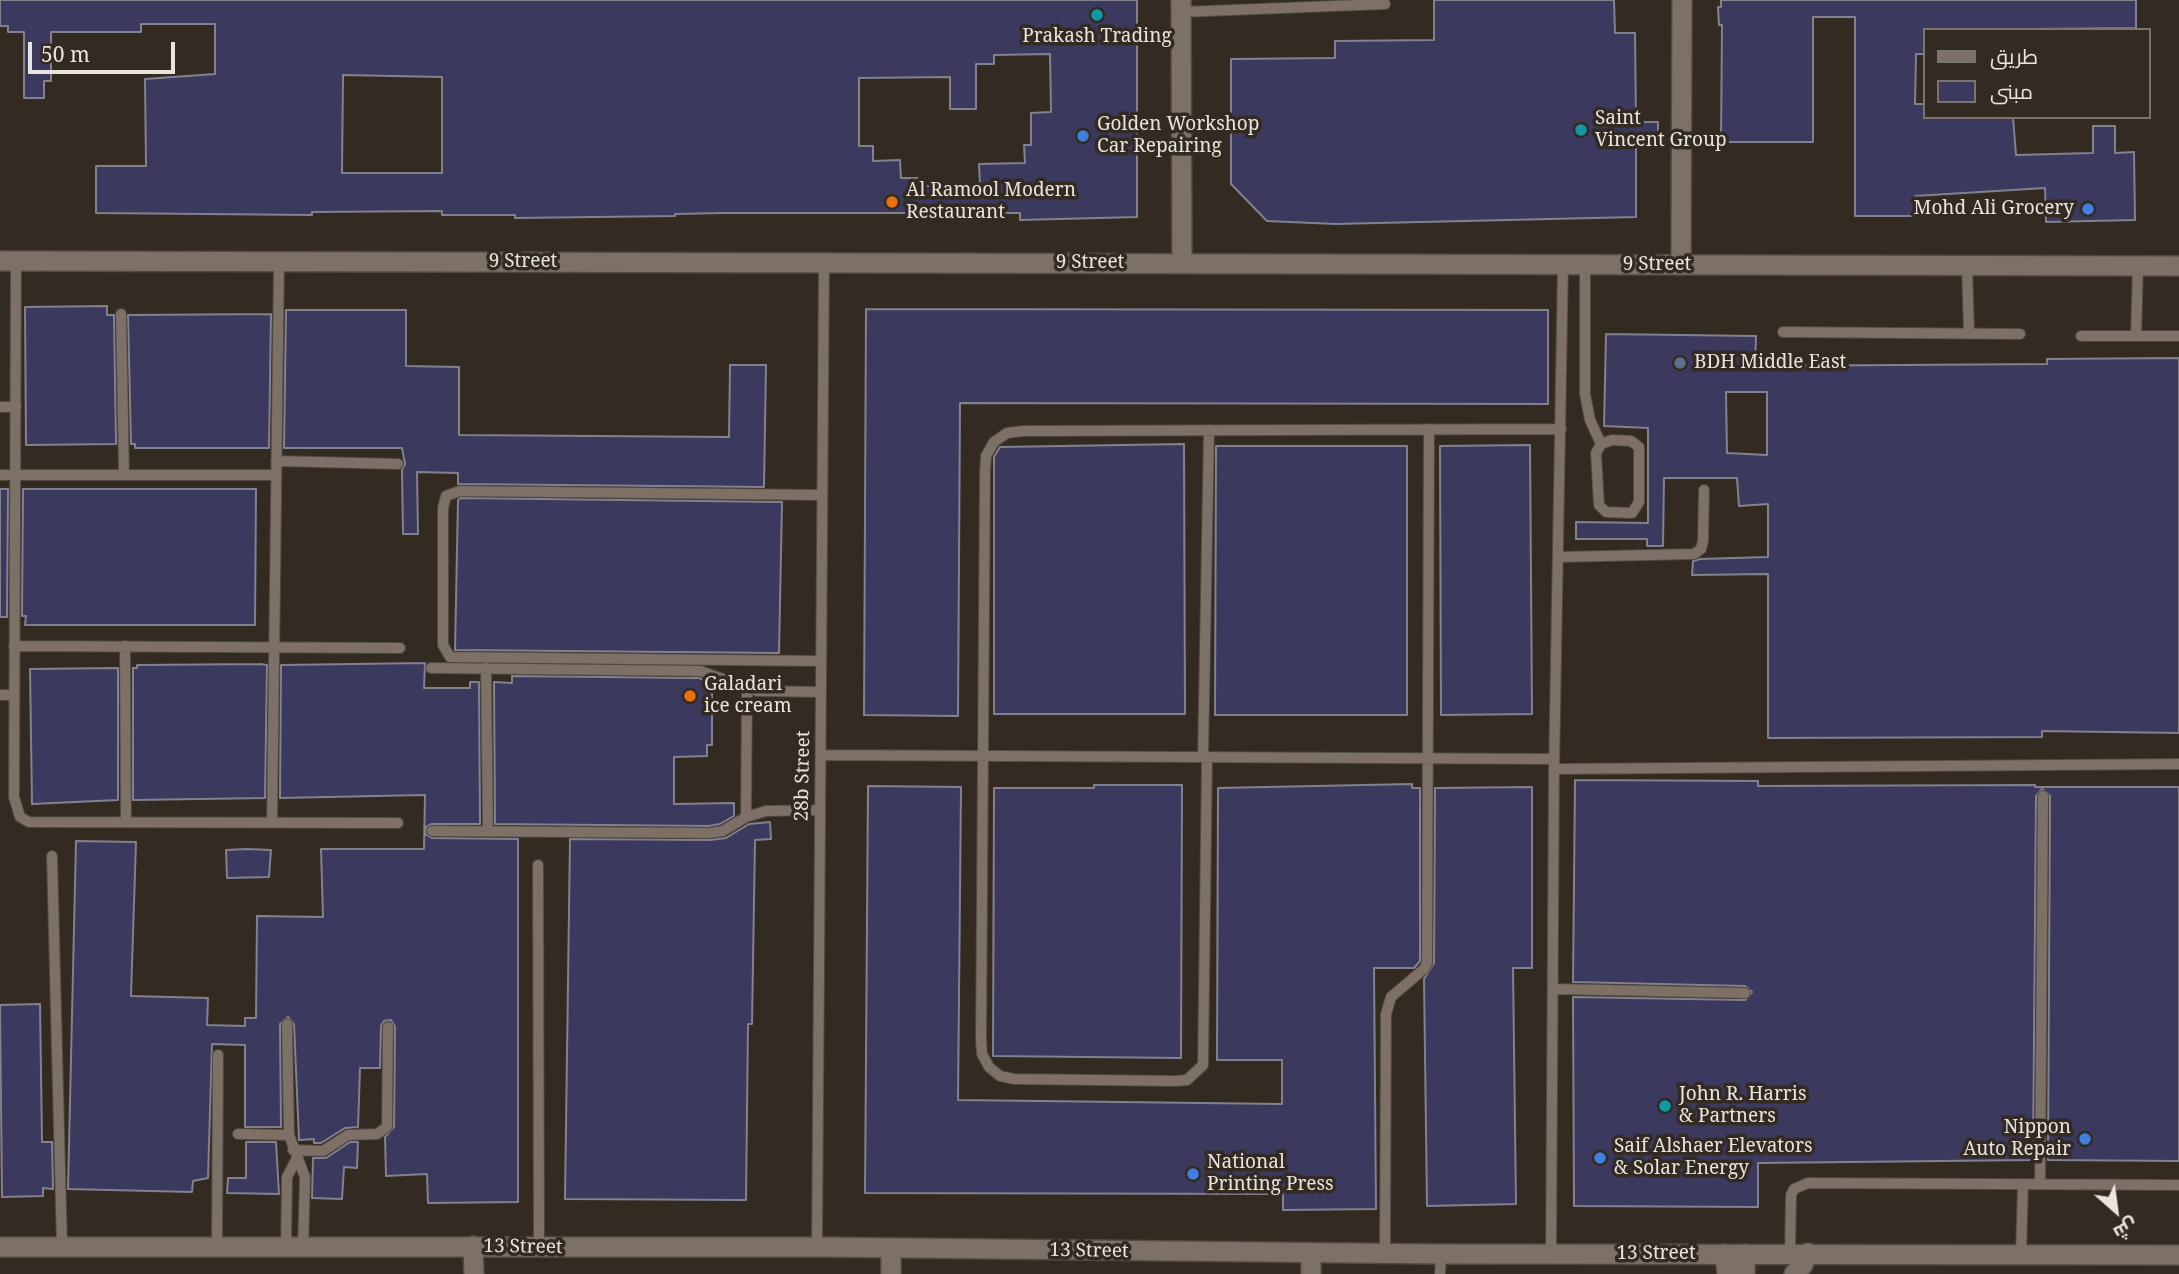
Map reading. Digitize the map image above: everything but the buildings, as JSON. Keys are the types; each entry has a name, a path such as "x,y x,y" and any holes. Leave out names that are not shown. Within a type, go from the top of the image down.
{"street":[{"path":"1681,265 1682,0"},
{"path":"1181,6 1182,263"},
{"name":"9 Street","path":"8,261 2179,266"},
{"path":"474,1246 474,1274"},
{"name":"13 Street","path":"0,1247 817,1247 1385,1254 1440,1264 1551,1254 1726,1264 1745,1254 2179,1255"},
{"path":"891,1249 891,1274"},
{"path":"1311,1253 1311,1274"},
{"path":"1745,1254 1745,1274"},
{"path":"1794,1274 1803,1265 1799,1254"}],"lane":[{"path":"1181,6 1385,4"},
{"path":"8,261 16,407 14,797 20,817 29,822 398,823"},
{"path":"272,823 279,261"},
{"name":"28b Street","path":"817,1247 820,495 824,263"},
{"path":"1551,1254 1555,989 1554,764 1560,557 1563,264"},
{"path":"1586,264 1584,394 1590,420 1601,444"},
{"path":"1967,265 1969,334"},
{"path":"2136,336 2138,265"},
{"path":"121,314 124,475"},
{"path":"1783,332 2020,334"},
{"path":"2081,336 2179,337"},
{"path":"0,407 16,407"},
{"path":"1209,430 1203,1065 1197,1074 1187,1080 1176,1081 1014,1079 1000,1076 989,1067 982,1055 981,1040 985,471 986,456 994,442 1007,433 1023,431 1209,430 1429,429 1561,429"},
{"path":"1385,1254 1386,1014 1391,997 1424,970 1427,963 1429,429"},
{"path":"1612,440 1631,441 1639,447 1639,502 1632,513 1606,512 1599,505 1596,453 1601,444 1612,440"},
{"path":"276,461 398,464"},
{"path":"0,475 276,475"},
{"path":"1560,557 1694,554 1701,549 1703,541 1704,490"},
{"path":"819,661 450,657 443,645 443,508 446,496 460,491 820,495"},
{"path":"14,646 400,648"},
{"path":"125,646 126,822"},
{"path":"431,668 701,671 766,692 821,692"},
{"path":"486,668 488,831"},
{"path":"746,817 747,687"},
{"path":"0,695 14,695"},
{"path":"821,755 1428,758 1554,764 2179,764"},
{"path":"2040,1184 2043,796"},
{"path":"432,831 710,833 723,831 746,817 766,811 820,810"},
{"path":"52,856 62,1247"},
{"path":"538,865 539,1247"},
{"path":"1555,989 1745,993"},
{"path":"287,1024 289,1135 305,1177 294,1249"},
{"path":"295,1154 323,1151 348,1135 377,1134 387,1127 388,1027"},
{"path":"217,1248 218,1055"},
{"path":"238,1134 289,1135"},
{"path":"294,1249 287,1177 295,1154"},
{"path":"2021,1255 2023,1184"},
{"path":"1799,1254 1791,1195 1800,1185 2179,1185"}],"place":[{"name":"Prakash Trading","path":"1097,15"},
{"name":"Saint Vincent Group","path":"1581,130"},
{"name":"Golden Workshop Car Repairing","path":"1083,136"},
{"name":"Al Ramool Modern Restaurant","path":"892,202"},
{"name":"Mohd Ali Grocery","path":"2088,209"},
{"name":"BDH Middle East","path":"1680,363"},
{"name":"Galadari ice cream","path":"690,696"},
{"name":"John R. Harris & Partners","path":"1665,1106"},
{"name":"Nippon Auto Repair","path":"2085,1139"},
{"name":"Saif Alshaer Elevators & Solar Energy","path":"1600,1158"},
{"name":"National Printing Press","path":"1193,1174"}]}
